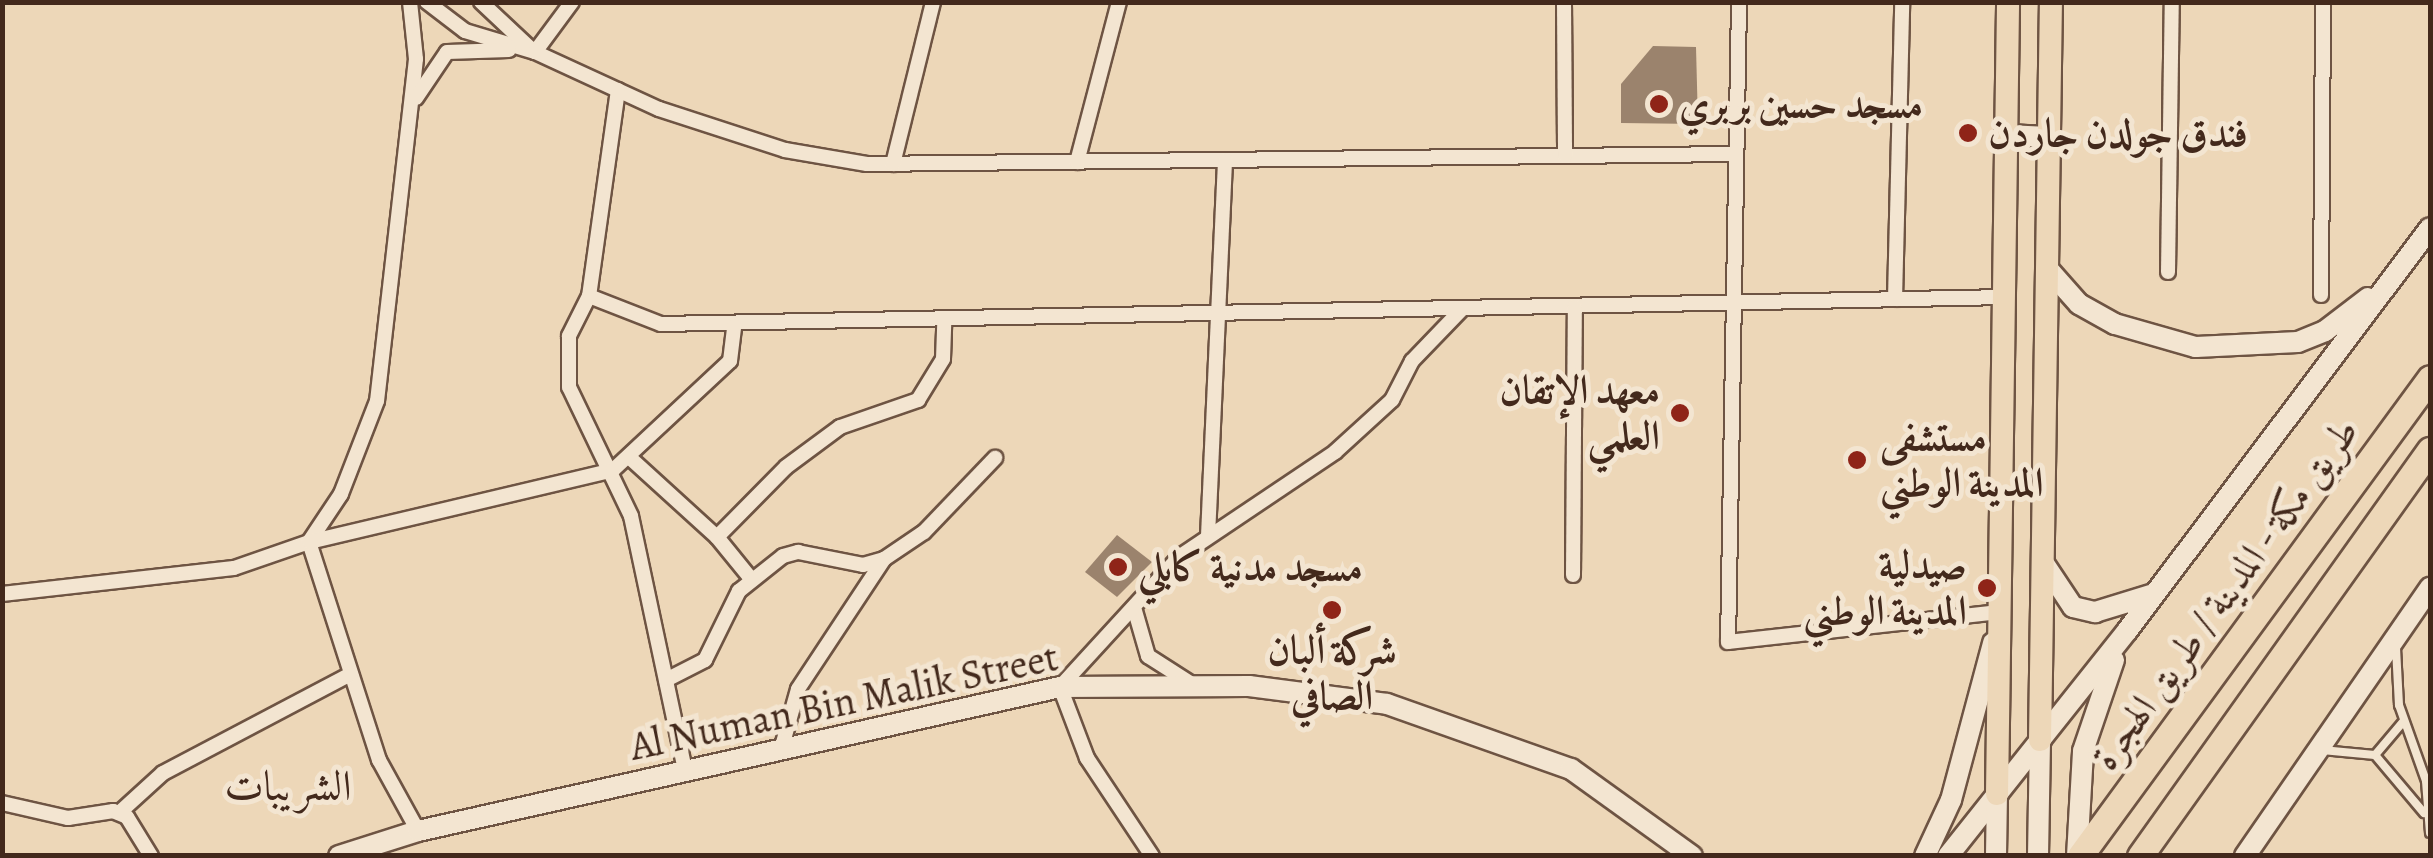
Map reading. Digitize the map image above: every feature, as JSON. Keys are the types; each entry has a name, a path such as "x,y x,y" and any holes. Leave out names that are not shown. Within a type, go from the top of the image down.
{"highway":[{"name":"طريق مكة - المدينة / طريق الهجرة","path":"2078,856 2430,378"},
{"name":"طريق مكة - المدينة / طريق الهجرة","path":"2140,856 2430,450"}],"main road":[{"path":"1996,856 2008,2"},
{"path":"2038,856 2051,2"},
{"path":"2006,134 2049,137"},
{"path":"1948,856 2156,593 2430,228"},
{"path":"2047,268 2078,304 2115,324 2196,347 2252,349 2326,331 2393,278"},
{"path":"2042,562 2072,607 2095,612 2156,593"},
{"path":"2245,856 2430,588"},
{"path":"1925,856 1951,800 2001,612"},
{"path":"2078,856 2083,751 2096,701 2127,630"},
{"name":"Al Numan Bin Malik Street","path":"339,856 418,831 1060,687 1249,686 1387,704 1571,769 1692,856"}],"street":[{"path":"309,542 341,494 378,401 416,59 410,2"},
{"path":"427,2 465,31 534,52 618,90 785,150 892,164 1736,154"},
{"path":"482,2 534,52"},
{"path":"534,52 572,2"},
{"path":"892,164 933,2"},
{"path":"1077,162 1119,2"},
{"path":"1564,2 1565,156"},
{"path":"1739,2 1728,642 2001,612"},
{"path":"1895,299 1902,2"},
{"path":"2168,272 2172,2"},
{"path":"2320,296 2323,2"},
{"path":"406,122 426,75 447,52 534,52"},
{"path":"618,90 589,296 570,336 569,387 578,417 613,470 630,516 685,771"},
{"path":"1208,536 1225,160"},
{"path":"589,296 661,324 734,326 2004,296"},
{"path":"1573,575 1575,306"},
{"path":"1152,856 1088,758 1060,687 1134,611 1179,557 1335,452 1392,400 1412,361 1462,309"},
{"path":"717,538 786,466 840,428 918,400 943,359 944,321"},
{"path":"2,594 234,568 309,542 613,470 730,361 734,326"},
{"path":"630,457 717,538 752,580"},
{"path":"666,680 705,660 723,614 752,580 798,552 863,564 884,559 924,532 994,458"},
{"path":"309,542 379,760 418,831"},
{"path":"781,750 798,689 884,559"},
{"path":"1134,611 1148,656 1195,686"},
{"path":"2,803 68,818 119,813 163,774 351,674"},
{"path":"119,813 151,856"}],"lane":[{"path":"2395,639 2403,722 2426,781 2424,813 2430,833"},
{"path":"2375,756 2403,722"},
{"path":"2319,750 2375,756 2424,813"}],"building":[{"name":"مسجد حسين بربري","path":"1653,46 1696,47 1698,124 1621,123 1621,84"},
{"name":"مسجد مدنية كابلي","path":"1117,535 1152,562 1117,597 1085,572"}],"place":[{"name":"مسجد حسين بربري","path":"1659,104"},
{"name":"فندق جولدن جاردن","path":"1968,133"},
{"name":"معهد الإتقان العلمي","path":"1680,413"},
{"name":"مستشفى المدينة الوطني","path":"1857,460"},
{"name":"مسجد مدنية كابلي","path":"1118,567"},
{"name":"صيدلية المدينة الوطني","path":"1987,588"},
{"name":"شركة ألبان الصافي","path":"1332,610"}],"district":[{"name":"الشريبات","path":"288,786"}]}
